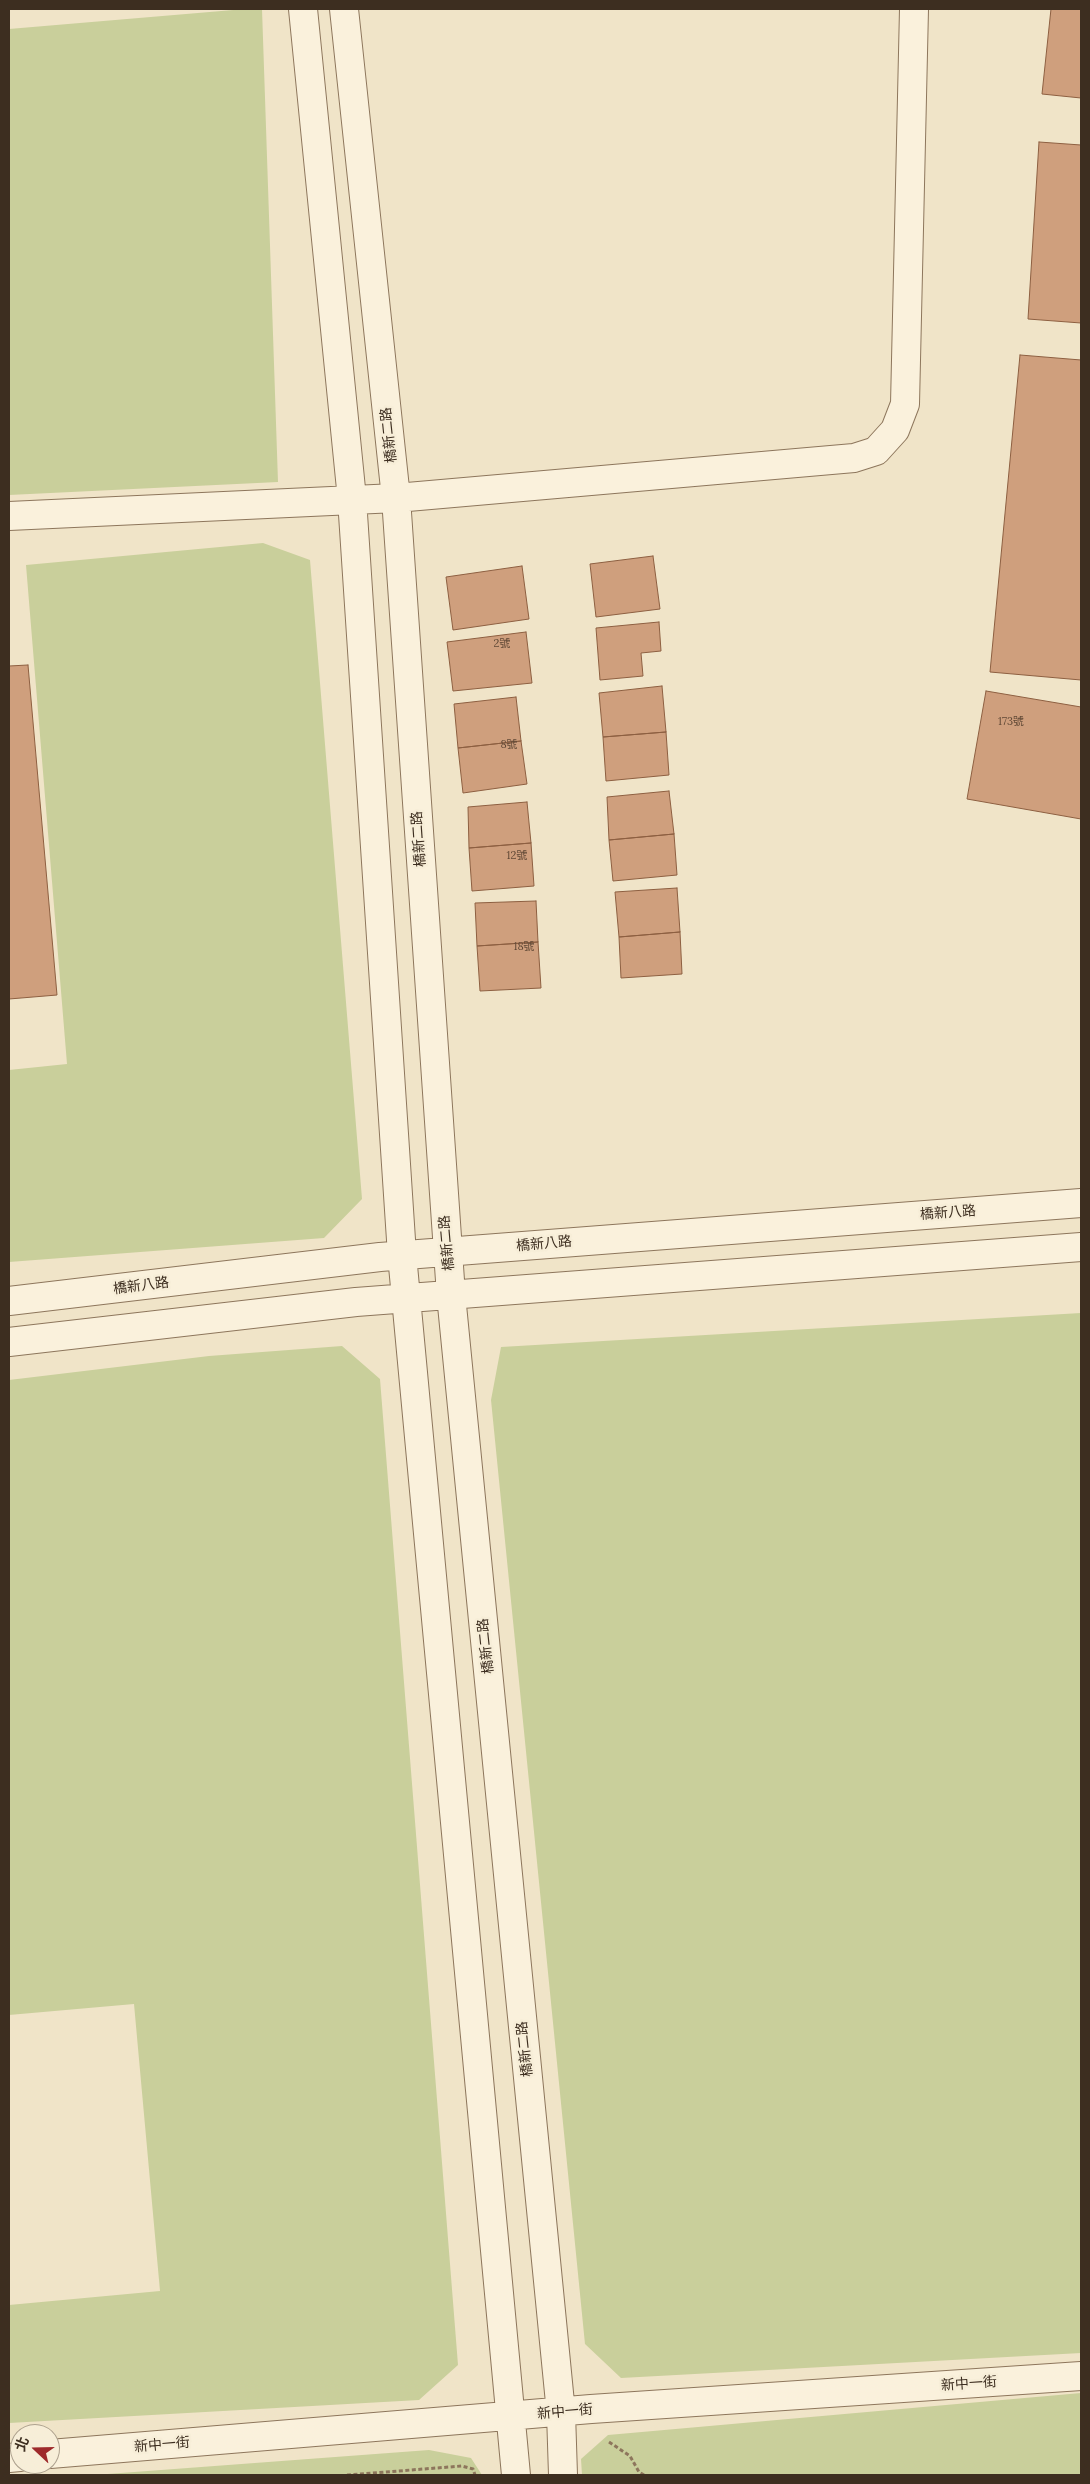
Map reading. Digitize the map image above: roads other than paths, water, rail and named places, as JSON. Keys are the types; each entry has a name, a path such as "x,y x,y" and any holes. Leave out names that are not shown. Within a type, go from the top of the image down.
{"street":[{"path":"303,9 352,499 402,1256 516,2475"},
{"name":"橋新二路","path":"344,9 396,498 448,1252 562,2413 563,2475"},
{"path":"9,516 396,498 854,458 876,451 895,430 905,404 914,9"},
{"name":"橋新八路","path":"9,1301 402,1256 1081,1203"},
{"path":"9,1342 356,1302 1081,1247"},
{"name":"新中一街","path":"60,2453 562,2413 591,2409 1081,2376"}]}
